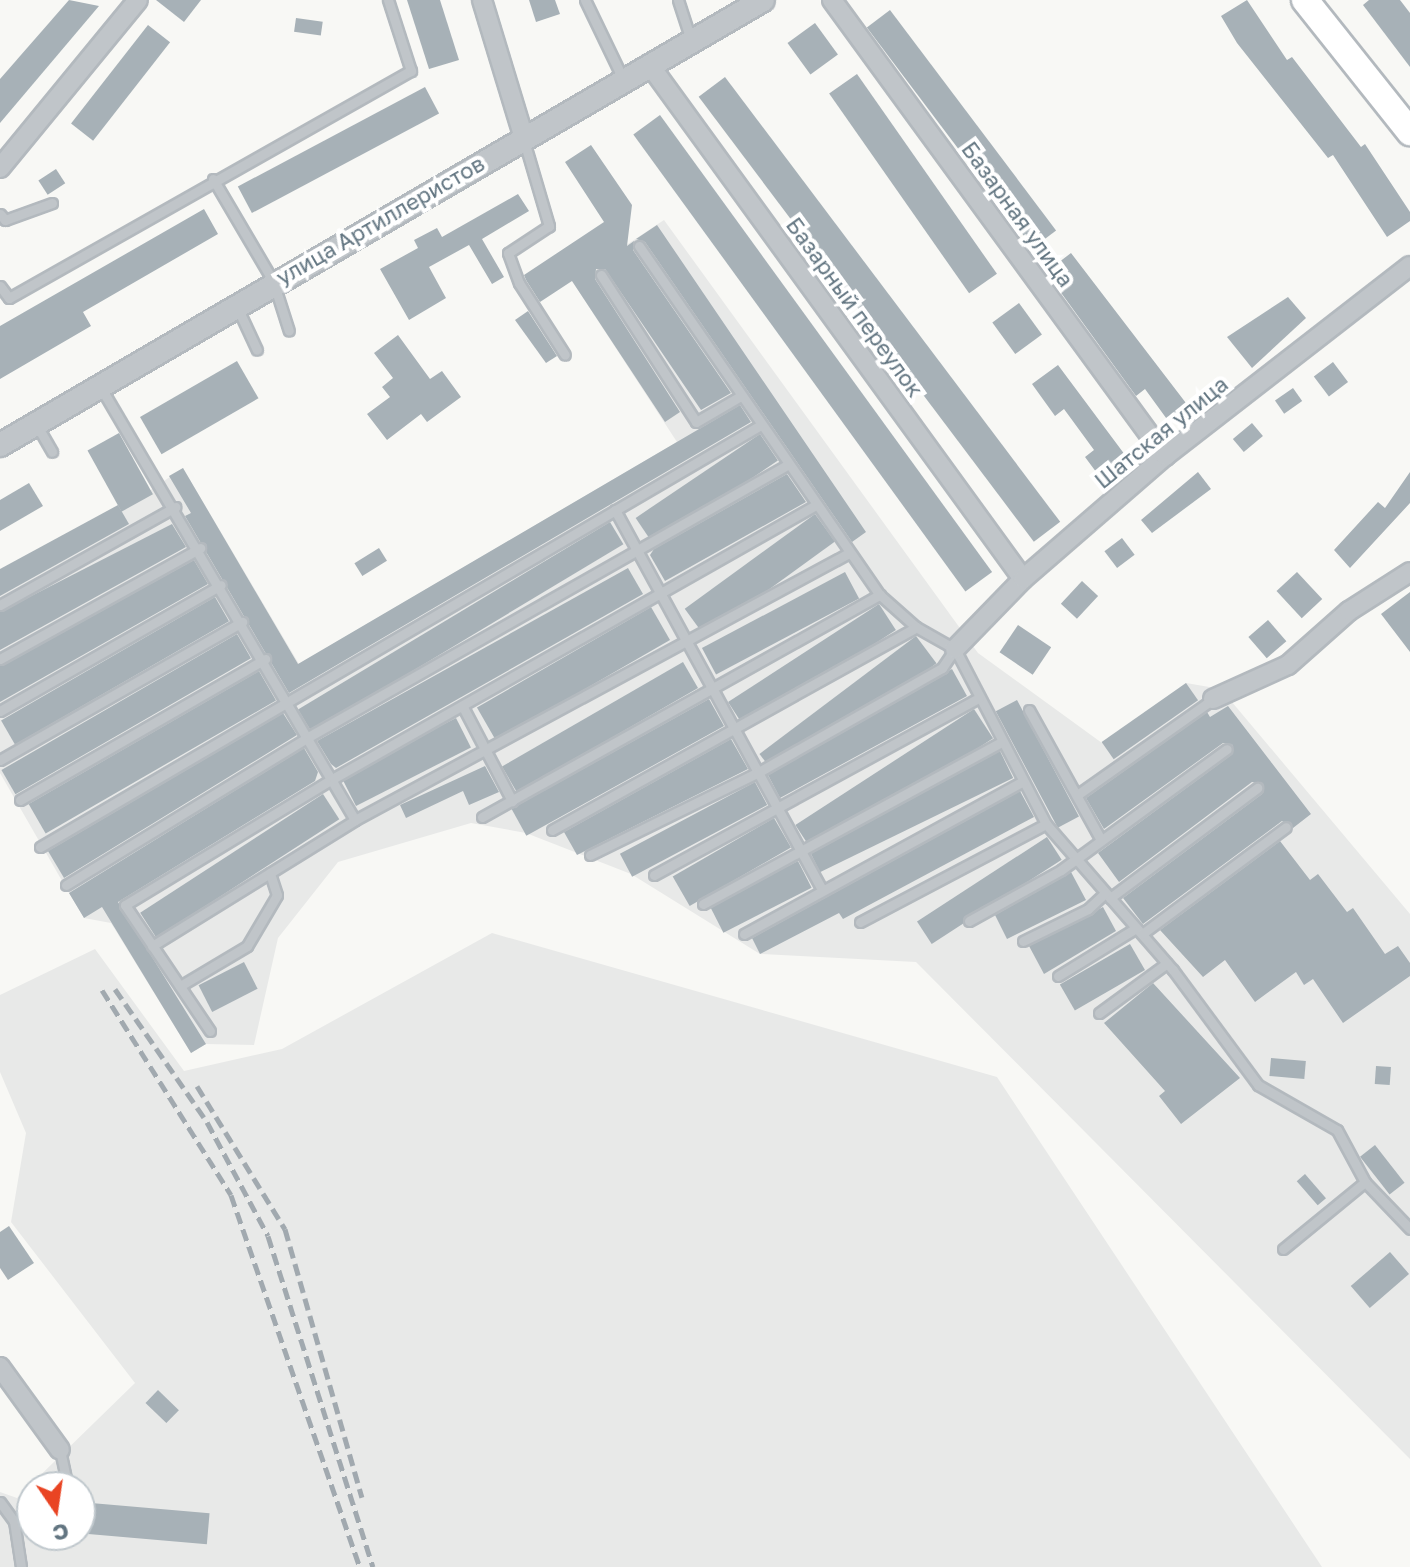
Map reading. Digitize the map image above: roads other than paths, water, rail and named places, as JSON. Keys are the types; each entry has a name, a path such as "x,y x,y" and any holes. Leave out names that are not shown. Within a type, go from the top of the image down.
{"main road":[{"path":"1305,0 1410,132"}],"street":[{"path":"0,168 138,0"},
{"path":"482,0 524,138"},
{"name":"улица Артиллеристов","path":"0,445 273,281 763,0"},
{"name":"Базарная улица","path":"832,0 1165,456"},
{"name":"Базарный переулок","path":"649,64 1023,579"},
{"name":"Шатская улица","path":"955,649 1023,579 1165,456 1410,266"},
{"path":"1213,699 1288,665 1349,611 1410,572"},
{"path":"0,1367 60,1450"}],"lane":[{"path":"0,286 9,298 213,179 411,71 388,0"},
{"path":"585,0 623,79"},
{"path":"678,0 691,40"},
{"path":"524,138 549,226 508,253 519,283 565,355"},
{"path":"213,179 273,281 289,331"},
{"path":"2,220 52,203"},
{"path":"639,246 759,426 880,595 916,627 955,649 1046,824 1167,963 1258,1085 1337,1130 1365,1182 1410,1229"},
{"path":"601,275 696,422 739,397"},
{"path":"235,304 257,350"},
{"path":"99,385 200,548 334,778 355,820"},
{"path":"36,423 52,452"},
{"path":"40,847 759,426"},
{"path":"66,885 310,736 787,465"},
{"path":"210,1031 125,905 334,778 464,709 816,505"},
{"path":"0,605 175,507"},
{"path":"615,510 822,890"},
{"path":"0,659 200,548"},
{"path":"152,946 355,820 487,753 849,553"},
{"path":"0,711 221,585"},
{"path":"482,817 714,691 880,595"},
{"path":"0,760 242,622"},
{"path":"552,830 916,627"},
{"path":"590,855 757,773 942,668 955,649"},
{"path":"20,800 265,659"},
{"path":"654,875 979,698"},
{"path":"1077,795 1213,699"},
{"path":"464,709 512,801"},
{"path":"1029,710 1100,838"},
{"path":"703,904 1001,742"},
{"path":"969,921 1076,859 1100,838 1227,749"},
{"path":"744,934 1023,781"},
{"path":"1023,941 1088,909 1257,788"},
{"path":"860,922 1046,824"},
{"path":"1058,976 1139,931 1286,827"},
{"path":"180,986 247,946 277,895 270,873"},
{"path":"1099,1013 1167,963"},
{"path":"1283,1249 1365,1182"},
{"path":"60,1450 65,1471"},
{"path":"0,1502 14,1521 21,1567"}],"railway":[{"path":"115,989 207,1122 268,1236 373,1567"},
{"path":"102,990 231,1195 360,1567"},
{"path":"197,1086 285,1229 362,1497"}]}
